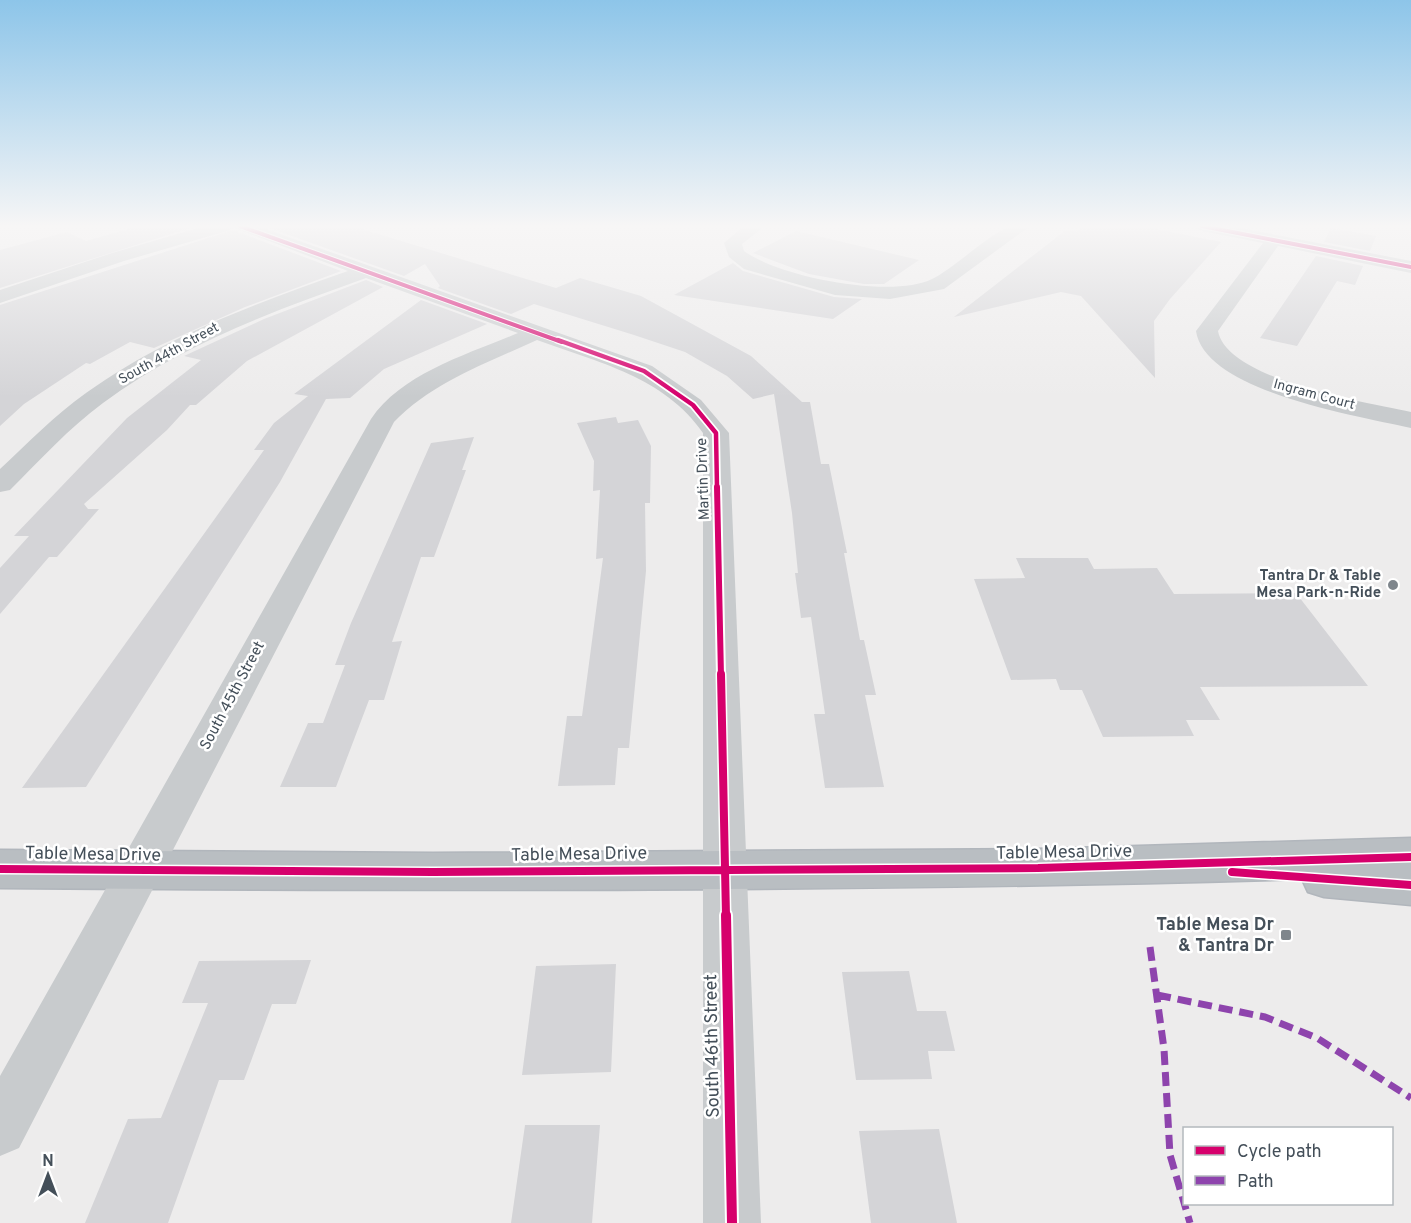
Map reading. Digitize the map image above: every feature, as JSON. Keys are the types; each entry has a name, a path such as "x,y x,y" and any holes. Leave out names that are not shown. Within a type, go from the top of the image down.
{"highway":[{"name":"Table Mesa Drive","path":"0,869 432,872 1157,866 1411,857"},
{"name":"Table Mesa Drive","path":"1157,866 1411,885"}],"street":[{"path":"0,297 41,283"},
{"name":"South 44th Street","path":"0,484 92,399 164,354 225,324 336,283"},
{"name":"Martin Drive","path":"397,283 644,371 677,389 703,413 716,433 725,868"},
{"path":"814,283 835,289 890,293 940,283"},
{"name":"Ingram Court","path":"1242,283 1207,331 1210,345 1226,361 1272,385 1411,420"},
{"name":"South 45th Street","path":"0,1129 383,419 395,404 420,387 535,333"},
{"name":"South 46th Street","path":"725,868 732,1223"}],"building":[{"path":"0,283 16,283 0,288"},
{"path":"68,283 309,283 245,307 154,348 130,342 90,364 86,363 24,404 0,426 0,305"},
{"path":"358,283 373,283 383,287 247,361 196,405 190,405 167,430 84,504 88,509 99,509 57,557 49,557 0,614 0,568 29,536 14,536 127,418 201,360 184,356 264,319"},
{"path":"438,283 540,283 556,288 568,283 597,283 641,296 751,356 802,402 810,402 821,464 829,464 847,553 844,553 860,640 864,640 876,695 865,695 884,787 825,788 814,714 825,714 811,617 801,618 795,573 798,573 792,513 774,394 753,399 727,376 685,352 634,335 534,304 511,314 438,288 440,286"},
{"path":"696,283 785,283 834,297 862,299 833,319 674,295"},
{"path":"998,283 1184,283 1154,321 1155,378 1081,296 1061,292 954,317"},
{"path":"1298,283 1336,283 1297,346 1260,338"},
{"path":"421,300 487,324 384,369 350,398 326,399 280,482 86,787 22,788 264,450 254,450 274,423 308,396 294,394"},
{"path":"616,417 618,423 638,420 651,446 650,503 645,503 646,571 629,748 618,748 615,785 558,786 567,716 582,716 603,558 596,559 600,490 593,491 594,461 577,423"},
{"path":"474,437 462,470 466,470 434,557 421,557 392,642 402,641 384,700 369,700 336,787 280,787 308,723 323,723 345,665 335,665 351,623 431,443"},
{"path":"1016,558 1088,558 1094,569 1157,568 1174,594 1296,593 1368,686 1200,687 1220,720 1186,720 1194,736 1103,737 1082,690 1060,690 1056,679 1011,680 974,579 1025,578"},
{"path":"311,960 296,1004 272,1004 244,1080 219,1080 168,1223 85,1223 128,1119 161,1118 208,1003 182,1003 199,961"},
{"path":"616,964 611,1072 522,1075 536,966"},
{"path":"909,971 917,1011 946,1011 955,1051 928,1051 932,1079 856,1080 842,972"},
{"path":"525,1125 600,1125 592,1223 511,1223"},
{"path":"939,1129 957,1223 871,1223 859,1131"}],"marked path":[{"path":"1150,947 1164,1049 1170,1155 1183,1199"},
{"path":"1157,995 1265,1017 1317,1038 1411,1098"},
{"path":"1185,1205 1190,1223"}],"cycle path":[{"path":"399,283 644,371 684,398 701,413 716,433 732,1223"},
{"path":"0,869 433,872 1038,868 1411,857"},
{"path":"1232,872 1411,885"}],"place":[{"name":"Tantra Dr & Table Mesa Park-n-Ride","path":"1393,585"},
{"name":"Table Mesa Dr & Tantra Dr","path":"1286,935"}]}
